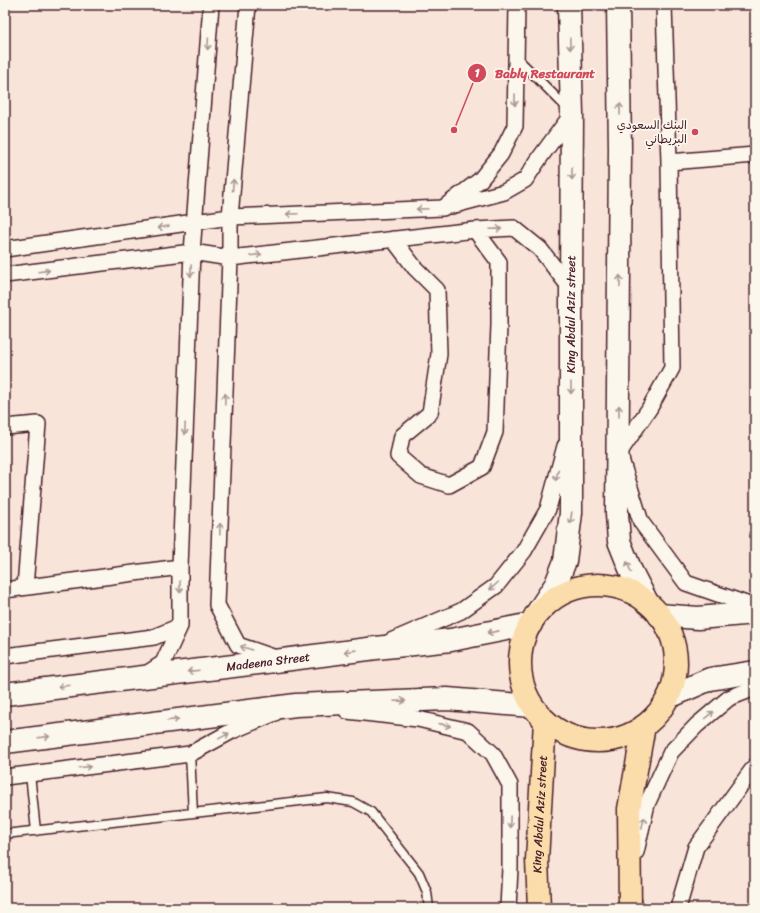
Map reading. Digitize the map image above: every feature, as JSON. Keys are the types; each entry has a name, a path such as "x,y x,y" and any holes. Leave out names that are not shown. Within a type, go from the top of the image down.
{"main road":[{"name":"King Abdul Aziz street","path":"533,620 556,584 565,561 572,513 572,114 569,5"},
{"path":"618,5 620,149 619,453 617,514 619,541 631,571 653,608 664,620 675,644 677,669 671,694 658,715 639,730 617,740 593,742 569,736 548,724 539,713 522,684 520,661 524,637 533,620 553,599 576,588 601,585 625,590 653,608 698,618 755,613"},
{"name":"Madeena Street","path":"5,694 143,676 451,640 533,620"},
{"path":"669,697 710,679 755,672"},
{"path":"5,742 296,705 447,699 539,713"},
{"name":"King Abdul Aziz street","path":"539,713 537,860 539,908"},
{"path":"630,908 629,809 644,726"}],"street":[{"path":"143,676 163,663 180,626 180,567 192,252 211,5"},
{"path":"248,5 230,217 230,258 217,605 238,645 283,660"},
{"path":"443,208 480,180 501,154 515,126 517,5"},
{"path":"664,5 669,162 672,368 649,409 619,453 641,522 686,583 755,607"},
{"path":"5,249 230,217 443,208 504,192 525,180 572,114"},
{"path":"669,162 755,155"},
{"path":"5,276 192,252 230,258 475,230 514,228 540,249 571,289"},
{"path":"394,239 415,268 437,290 439,354 430,413 402,436 398,456 421,476 449,485 482,467 495,432 499,325 499,262 475,230"},
{"path":"5,427 38,424 26,587"},
{"path":"376,648 461,612 496,586 524,551 548,509 571,424"},
{"path":"5,590 180,567"},
{"path":"5,656 154,637 180,626"},
{"path":"630,875 647,804 671,752 697,725 729,698 755,688"},
{"path":"5,777 190,754 232,731 296,705 418,719 468,730 493,754 510,785 510,868 508,908"},
{"path":"678,908 696,847 755,766"}],"lane":[{"path":"516,57 572,114"},
{"path":"190,754 193,813"},
{"path":"30,774 36,831"},
{"path":"5,834 327,798 353,802 371,812 419,873 427,892 429,908"}],"place":[{"name":"Bably Restaurant","path":"454,130"},
{"name":"البنك السعودي البريطاني","path":"695,132"}]}
